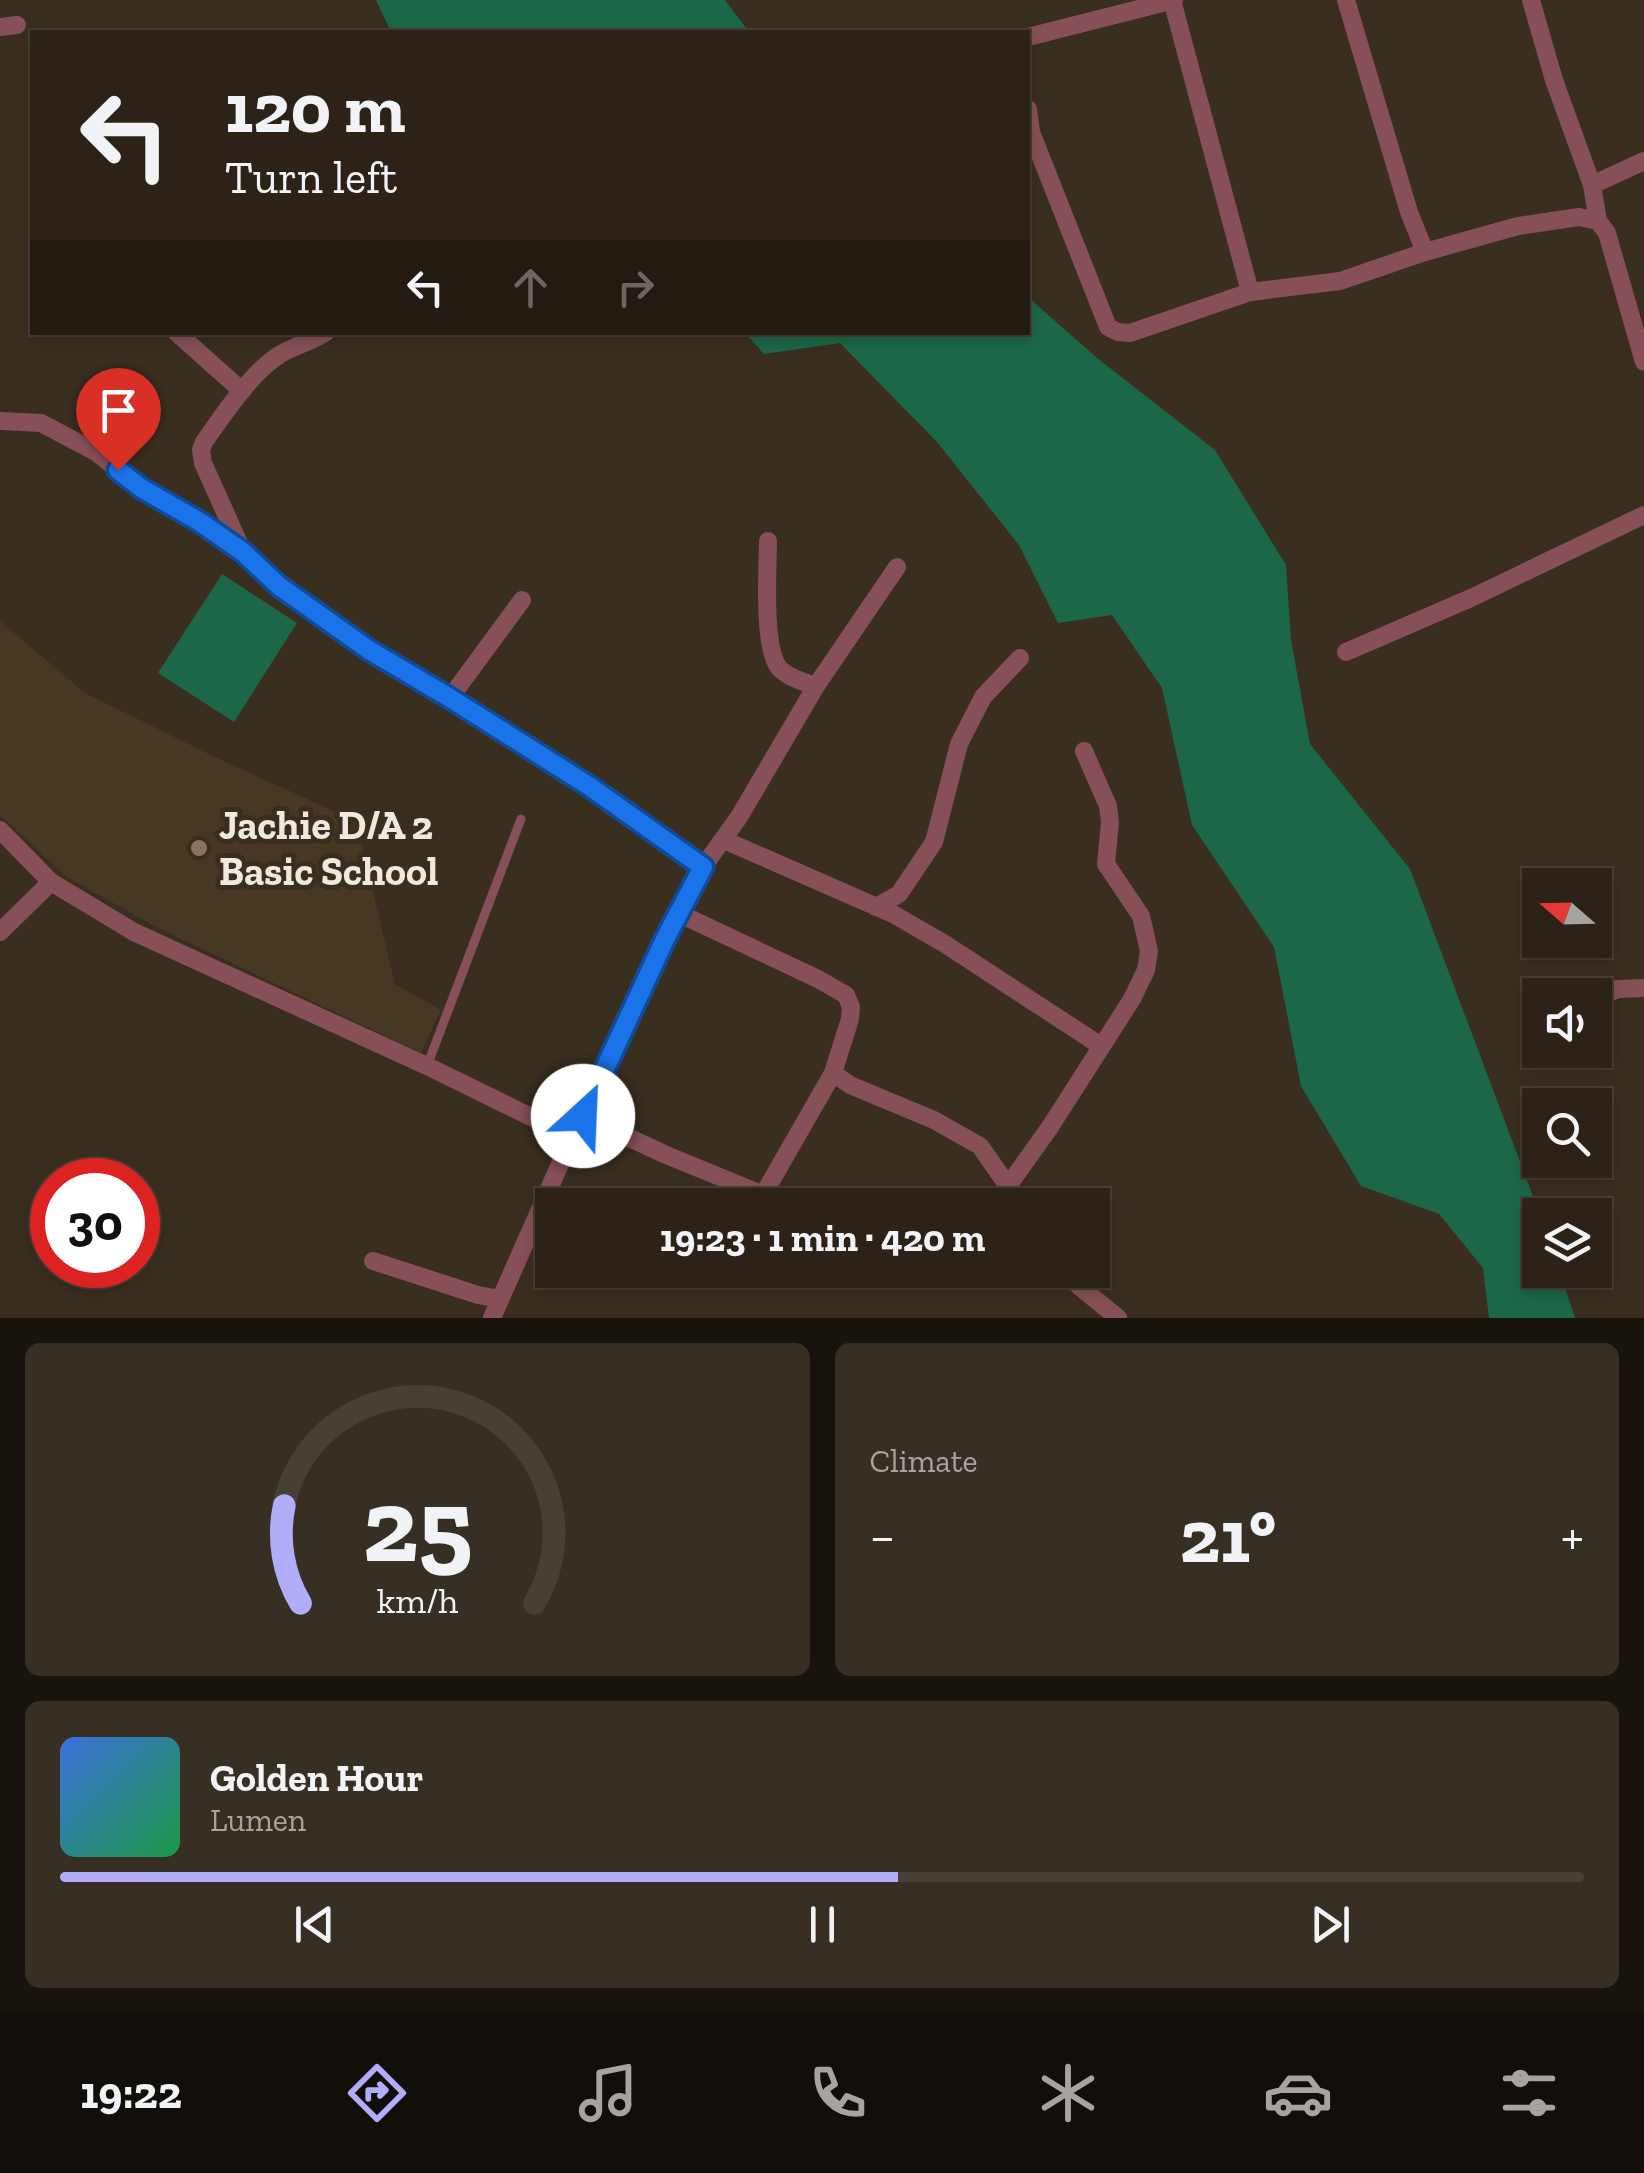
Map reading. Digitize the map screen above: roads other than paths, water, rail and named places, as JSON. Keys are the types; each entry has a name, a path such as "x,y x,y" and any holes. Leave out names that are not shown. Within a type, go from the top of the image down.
{"street":[{"path":"1030,36 1140,3 1172,0 1250,292"},
{"path":"1346,0 1424,252"},
{"path":"1531,0 1554,80 1592,185 1598,221 1607,233 1644,362"},
{"path":"1030,120 1108,327 1118,332 1130,333 1250,292 1340,280 1518,226 1580,217 1598,221"},
{"path":"1592,185 1644,161"},
{"path":"179,335 242,391"},
{"path":"243,552 203,463 204,442 242,391 277,355 322,335"},
{"path":"0,421 25,420 53,427 96,452 141,488 243,552 279,586 369,650 589,786 703,867"},
{"path":"1346,652 1472,598 1644,515"},
{"path":"768,541 772,653 778,667 794,679 816,686"},
{"path":"554,1188 572,1137 703,867 724,840 816,686 897,567"},
{"path":"450,698 522,600"},
{"path":"876,907 900,894 934,842 959,744 983,697 1020,658"},
{"path":"833,1073 980,1146 1008,1186 1050,1128 1146,970 1149,951 1141,916 1106,864 1108,806 1084,752"},
{"path":"0,830 51,882 134,932 572,1137"},
{"path":"724,840 876,907 946,944 1102,1046"},
{"path":"0,932 51,882"},
{"path":"678,913 818,979 846,995 851,1007 833,1073 766,1188"},
{"path":"1612,991 1644,988"},
{"path":"583,1116 745,1188"},
{"path":"492,1318 535,1231"},
{"path":"373,1261 500,1300"},
{"path":"1081,1288 1118,1318"}],"lane":[{"path":"427,1066 521,819"}],"place":[{"name":"Jachie D/A 2 Basic School","path":"199,848"}]}
